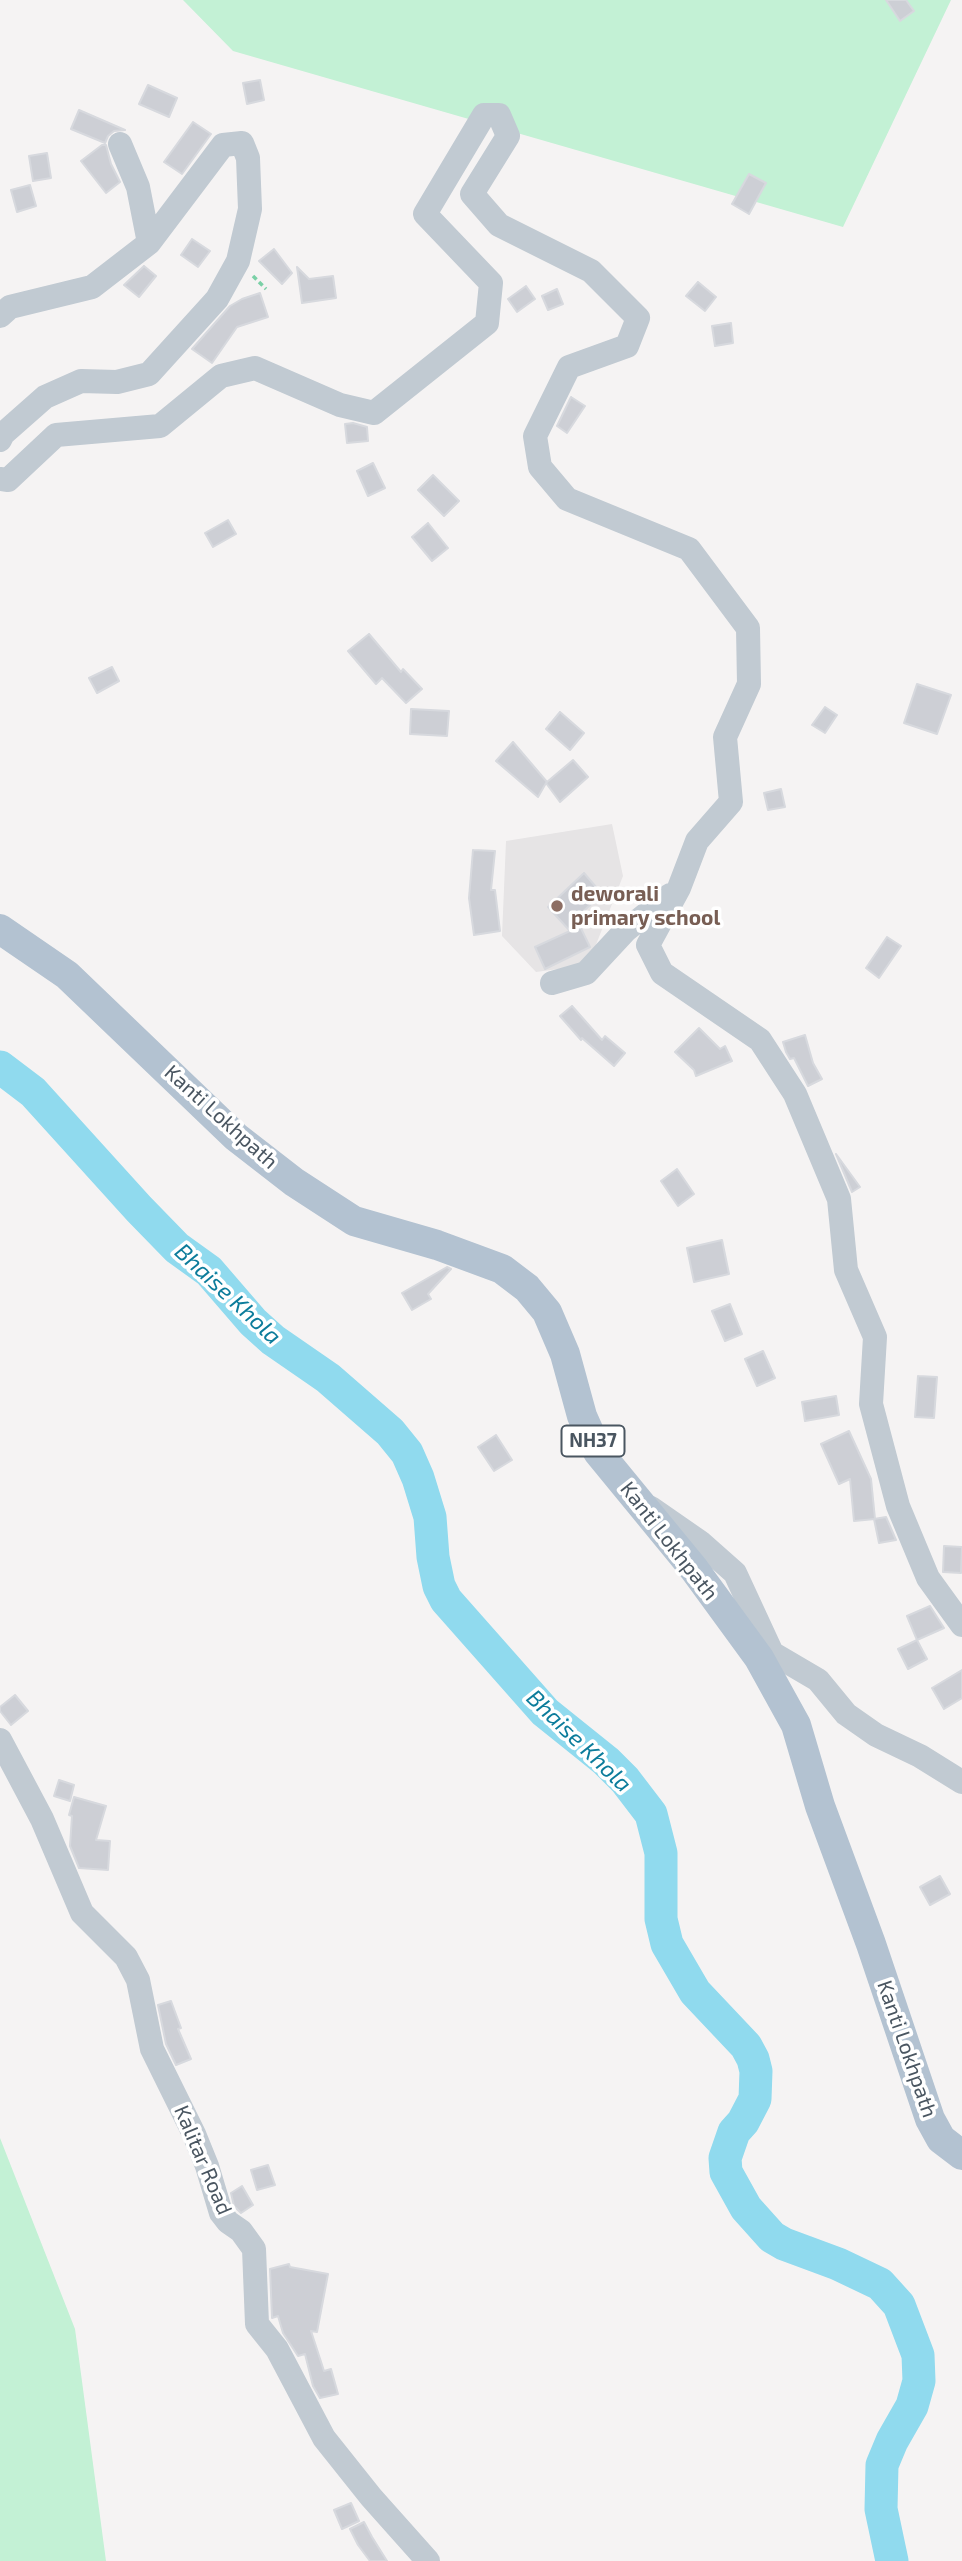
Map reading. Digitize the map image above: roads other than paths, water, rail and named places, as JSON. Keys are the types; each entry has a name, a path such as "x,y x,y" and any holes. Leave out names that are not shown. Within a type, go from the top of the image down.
{"main road":[{"name":"Kanti Lokhpath","path":"0,929 68,975 236,1137 294,1182 354,1221 476,1258 502,1269 527,1288 547,1312 565,1354 582,1416 598,1452 694,1569 759,1658 796,1725 820,1806 871,1944 930,2119 941,2138 962,2155"}],"street":[{"path":"0,478 8,480 56,435 160,426 221,376 255,368 340,405 374,413 487,323 491,283 425,214 484,116 499,115 508,135 472,194 499,225 591,271 638,318 627,346 569,367 535,436 540,467 567,499 689,549 748,628 750,684 724,737 731,802 697,841 679,888 648,945 662,973 760,1040 795,1094 839,1199 846,1270 875,1337 871,1404 898,1506 928,1578 962,1625"},
{"path":"0,316 10,307 92,287 149,243 223,145 242,143 248,158 250,209 238,261 217,299 149,374 117,382 81,381 45,397 3,434 0,440"},
{"path":"120,144 138,187 149,243"},
{"path":"552,982 586,974 625,931 679,888"},
{"path":"636,1498 700,1542 735,1573 772,1653 818,1680 846,1714 876,1735 920,1756 962,1782"},
{"name":"Kalitar Road","path":"0,1740 42,1819 82,1913 126,1957 138,1980 152,2049 194,2134 221,2213 228,2222 242,2231 254,2249 257,2324 277,2349 324,2438 371,2497 428,2561"}],"waterway":[{"name":"Bhaise Khola","path":"0,1067 33,1092 139,1209 177,1248 209,1271 253,1322 273,1340 328,1378 390,1432 407,1453 418,1478 430,1517 433,1557 439,1586 446,1600 545,1712 606,1761 625,1780 651,1814 661,1853 661,1919 667,1944 695,1992 746,2046 756,2071 755,2099 743,2122 734,2132 725,2158 726,2172 746,2208 772,2237 880,2284 899,2305 918,2355 919,2381 912,2406 882,2465 881,2509 892,2561"}],"place":[{"name":"deworali primary school","path":"557,906"}]}
